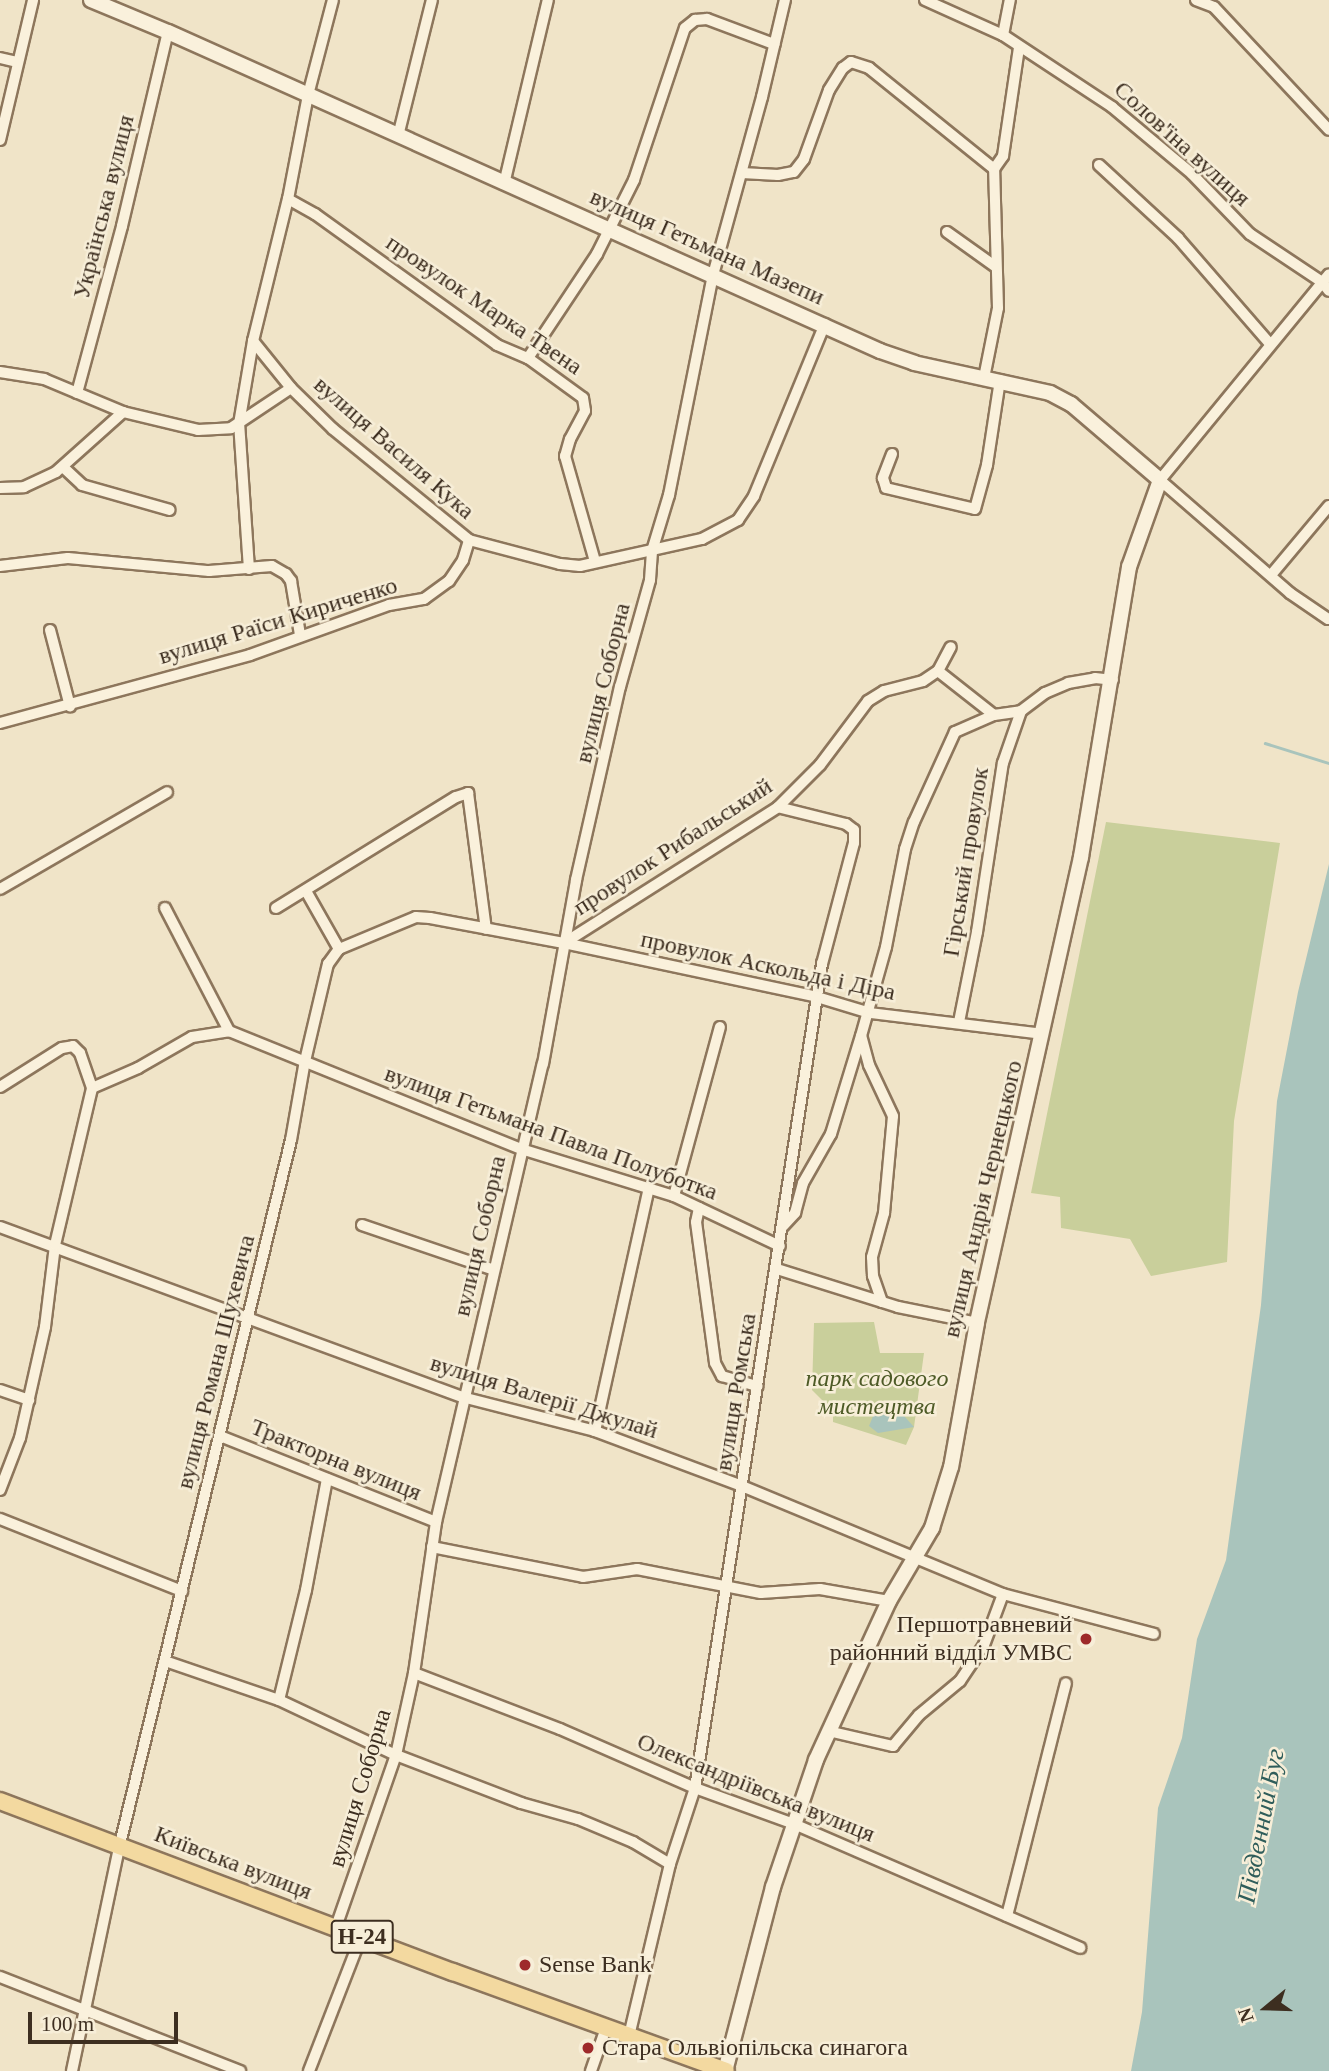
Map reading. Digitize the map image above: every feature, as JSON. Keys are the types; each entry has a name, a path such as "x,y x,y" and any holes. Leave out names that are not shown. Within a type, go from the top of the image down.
{"main road":[{"name":"Київська вулиця","path":"0,1801 725,2071"}],"street":[{"path":"0,140 33,0"},
{"name":"вулиця Гетьмана Мазепи","path":"91,0 308,94 880,351 914,363 1050,393 1071,404 1271,575 1328,620"},
{"path":"249,569 239,424 253,341 288,199 308,94 333,0"},
{"path":"398,136 432,0"},
{"path":"504,184 548,0"},
{"name":"вулиця Соборна","path":"336,1927 396,1755 414,1673 436,1522 543,1064 564,943 620,687 650,580 652,551 669,495 713,275 742,173 785,0"},
{"name":"Солов'їна вулиця","path":"925,0 1003,35 1112,107 1192,174 1250,234 1325,278 1329,292"},
{"path":"1003,35 1010,0"},
{"path":"1196,0 1214,7 1329,130"},
{"path":"528,358 609,231 634,180 689,23 706,19 774,44"},
{"name":"Українська вулиця","path":"78,393 122,226 168,32"},
{"path":"984,378 998,308 994,169 1003,156 1020,48"},
{"path":"0,58 17,62"},
{"path":"742,173 778,175 794,172 804,159 829,90 843,68 851,62 869,68 994,169"},
{"path":"1099,165 1178,238 1270,344"},
{"name":"провулок Марка Твена","path":"288,199 316,214 497,345 528,358 585,402 585,411 570,439 565,456 595,561"},
{"path":"947,232 996,267"},
{"name":"вулиця Андрія Чернецького","path":"725,2071 773,1887 828,1731 889,1601 932,1528 948,1478 978,1323 1081,857 1113,680 1129,567 1160,480 1325,278"},
{"name":"вулиця Василя Кука","path":"253,341 292,388 334,429 469,540 560,564 580,566 702,539 738,520 754,496 769,453 825,324"},
{"path":"0,372 44,379 123,412 198,430 225,430 239,424 292,388"},
{"path":"892,454 883,478 886,488 975,509 987,466 1000,380"},
{"path":"0,488 24,488 63,467 123,412"},
{"path":"63,467 82,485 170,510"},
{"path":"1271,575 1329,506"},
{"name":"вулиця Раїси Кириченко","path":"0,723 250,655 300,635 389,606 424,599 449,581 463,560 469,540"},
{"path":"0,566 68,558 209,571 272,566 286,574 295,594 300,635"},
{"path":"50,630 70,706"},
{"path":"951,647 938,671 994,715"},
{"name":"провулок Рибальський","path":"564,943 778,807 820,765 868,701 884,691 923,681 938,671"},
{"path":"781,1228 795,1213 803,1182 831,1134 870,1013 894,911 905,849 914,822 955,732 962,726 994,715 1021,711 1045,693 1068,683 1095,678 1113,680"},
{"name":"Гірський провулок","path":"959,1022 977,932 1003,763 1021,711"},
{"path":"0,890 167,792"},
{"path":"276,908 456,796 468,793 486,929 416,918 339,949 306,891"},
{"name":"вулиця Ромська","path":"629,2036 670,1864 695,1788 817,997 854,844 854,830 846,824 778,807"},
{"path":"92,1088 138,1068 192,1037 229,1031 165,908"},
{"name":"провулок Аскольда і Діра","path":"486,929 817,997 870,1013 1043,1034"},
{"name":"вулиця Романа Шухевича","path":"72,2071 83,2007 120,1844 291,1140 305,1061 328,964 339,949"},
{"path":"674,1196 720,1027"},
{"name":"вулиця Гетьмана Павла Полуботка","path":"229,1031 521,1149 674,1196 780,1246"},
{"path":"861,1036 869,1065 893,1116 884,1213 872,1257 873,1276 882,1302"},
{"path":"0,1087 62,1048 73,1046 80,1053 92,1088 55,1245 45,1327 29,1400 20,1438 0,1490"},
{"path":"595,1431 649,1188"},
{"path":"699,1208 696,1222 715,1363 722,1376 758,1386"},
{"path":"362,1225 494,1270"},
{"name":"вулиця Валерії Джулай","path":"0,1227 466,1398 595,1431 742,1486 1003,1594 1154,1634"},
{"path":"776,1269 882,1302 978,1323"},
{"path":"0,1390 29,1400"},
{"name":"Тракторна вулиця","path":"220,1436 436,1522"},
{"path":"279,1700 306,1590 327,1479"},
{"path":"0,1519 182,1591"},
{"path":"432,1546 583,1577 637,1569 761,1593 820,1589 889,1601"},
{"path":"828,1731 893,1746 919,1715 960,1681 984,1645 1003,1594"},
{"path":"165,1661 279,1700 396,1755 521,1802 578,1819 633,1842 670,1864"},
{"name":"Олександріївська вулиця","path":"414,1673 560,1729 695,1788 794,1824 1080,1948"},
{"path":"1007,1916 1066,1683"},
{"path":"309,2071 361,1937"},
{"path":"0,1977 83,2007 240,2071"},
{"path":"591,2071 606,2028"}],"green space":[{"path":"1106,822 1280,843 1234,1121 1227,1262 1151,1276 1130,1239 1061,1228 1060,1197 1031,1193"},
{"name":"парк садового мистецтва","path":"874,1322 880,1353 924,1353 914,1427 906,1445 833,1422 833,1411 812,1390 814,1323"}],"water":[{"name":"Південний Буг","path":"1329,864 1329,2071 1131,2071 1142,2012 1158,1808 1182,1738 1197,1639 1226,1560 1261,1305 1277,1101 1298,992"},
{"path":"897,1408 914,1427 878,1433 869,1426 874,1414"}],"waterway":[{"path":"1265,743 1329,763"}],"place":[{"name":"Першотравневий районний відділ УМВС","path":"1086,1639"},
{"name":"Sense Bank","path":"525,1965"},
{"name":"Стара Ольвіопільска синагога","path":"588,2048"}]}
